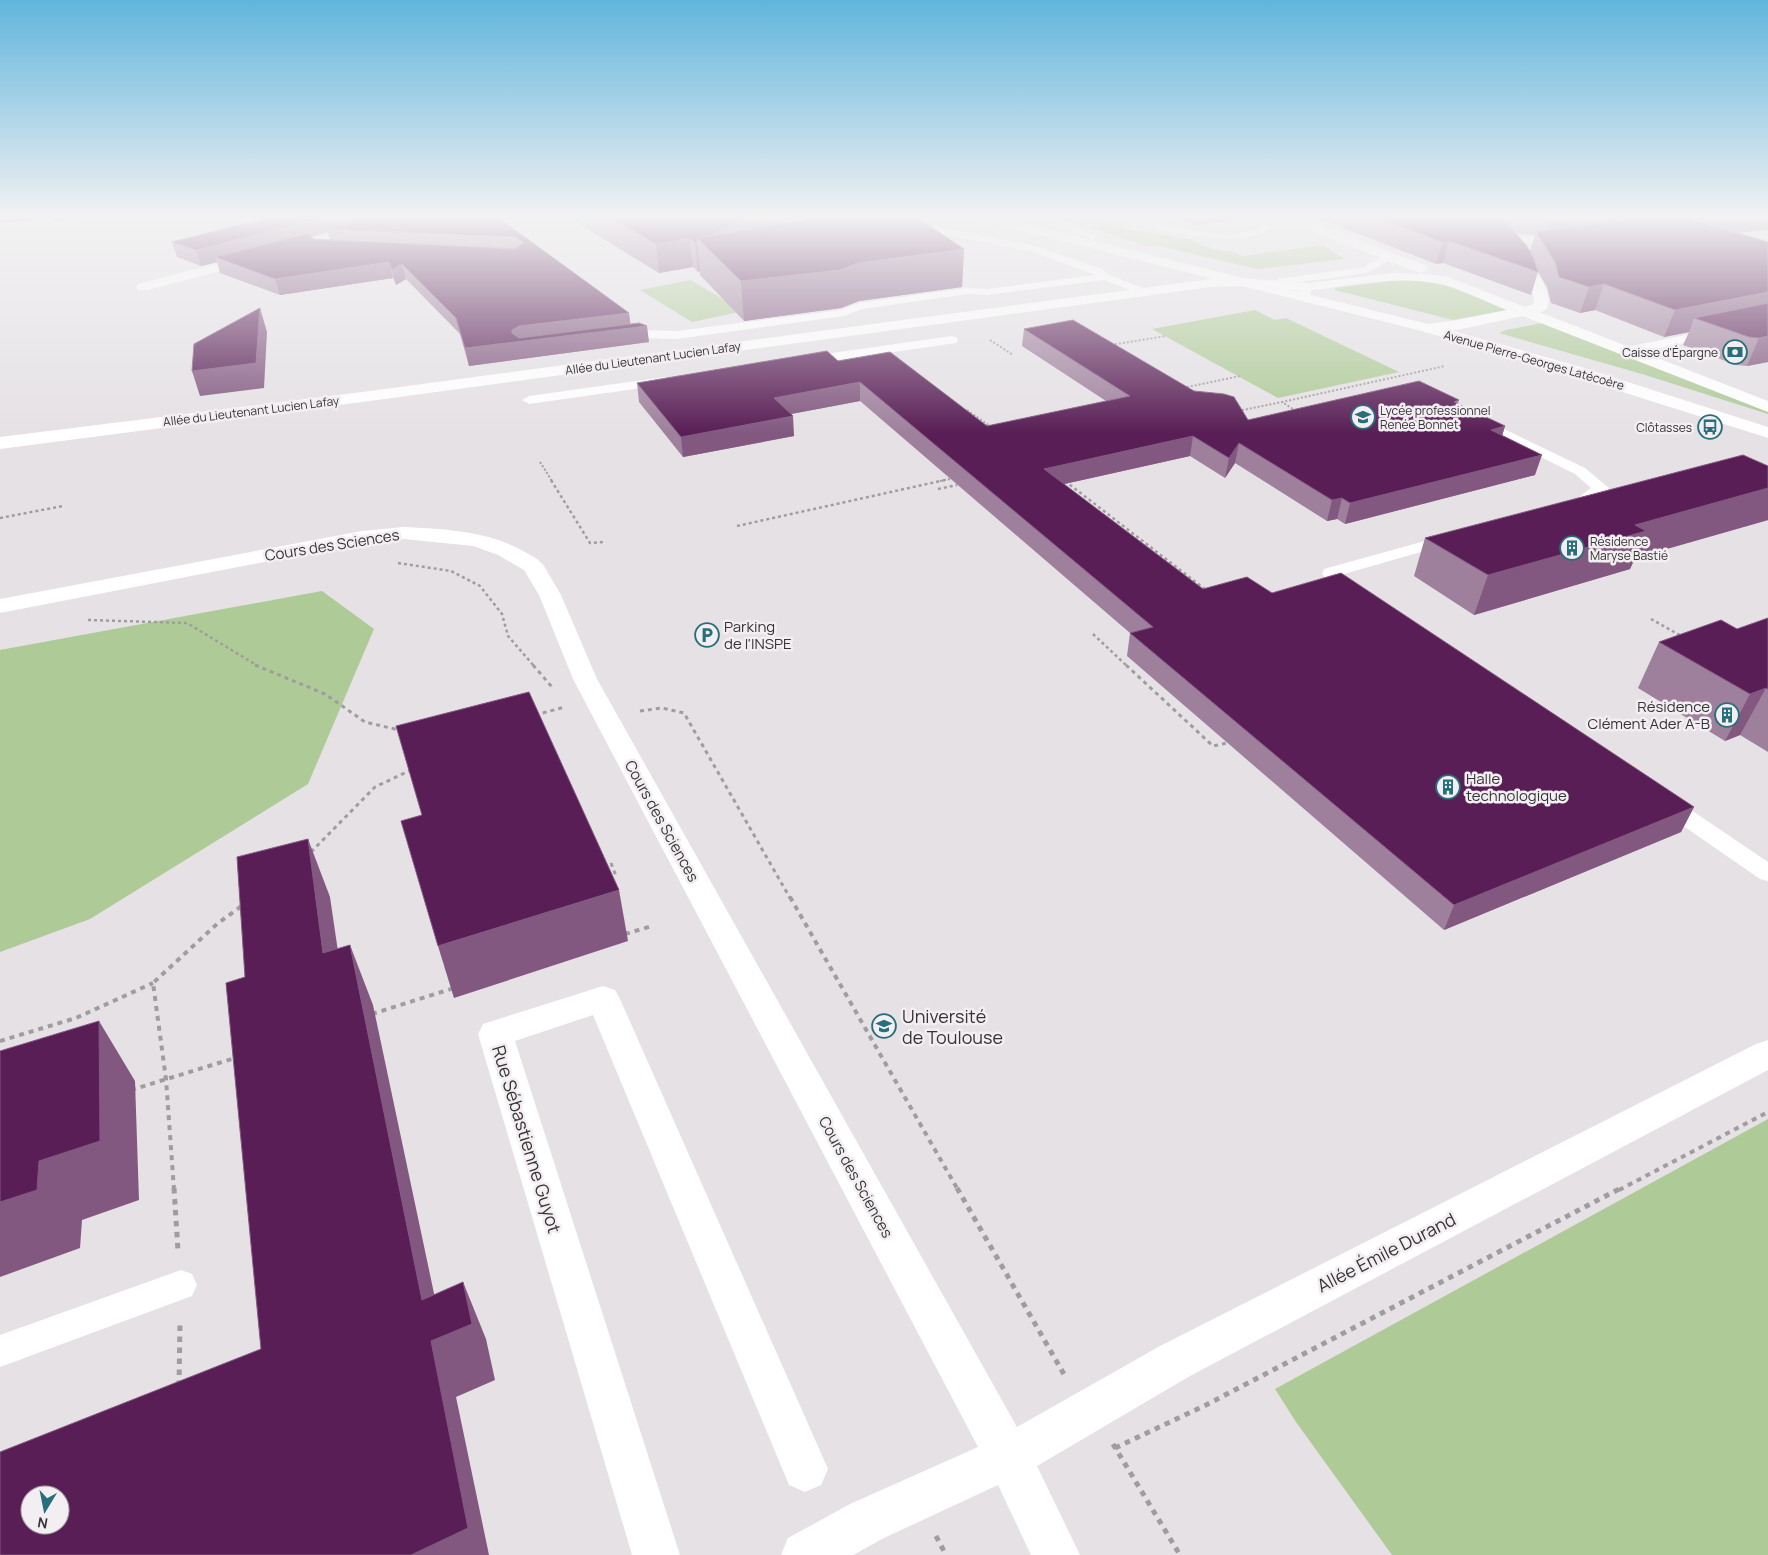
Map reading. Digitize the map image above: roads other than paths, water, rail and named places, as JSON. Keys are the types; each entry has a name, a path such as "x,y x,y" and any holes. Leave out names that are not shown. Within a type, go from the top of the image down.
{"street":[{"name":"Allée du Lieutenant Lucien Lafay","path":"0,443 1175,289"},
{"name":"Avenue Pierre-Georges Latécoère","path":"1292,289 1578,372 1768,433"},
{"path":"1304,292 1322,289"},
{"path":"1466,289 1528,311 1768,407"},
{"path":"1426,328 1457,325 1541,307 1543,300 1539,289"},
{"name":"Avenue Pierre-Georges Latécoère","path":"1304,292 1457,325 1628,374 1768,420"},
{"name":"Cours des Sciences","path":"0,606 362,537 404,533 440,534 476,540 506,550 533,566 550,595 585,679 596,700 1008,1457 1056,1555"},
{"name":"Rue Sébastienne Guyot","path":"656,1555 495,1034 603,999 805,1469"},
{"name":"Allée Émile Durand","path":"805,1555 867,1521 1008,1457 1089,1412 1175,1360 1768,1054"}],"lane":[{"path":"611,338 641,334 677,335 844,313 858,306 958,292 987,292 1014,289"},
{"path":"1135,289 1147,293"},
{"path":"795,362 952,340 931,321"},
{"path":"1627,351 1729,330"},
{"path":"529,400 677,379"},
{"path":"1467,415 1580,471 1600,488 1578,504 1550,512"},
{"path":"1351,590 1328,573 1464,536"},
{"path":"1645,790 1768,873"},
{"path":"0,1351 181,1285"}],"place":[{"name":"Caisse d'Épargne","path":"1735,352"},
{"name":"Lycée professionnel Renée Bonnet","path":"1363,417"},
{"name":"Clôtasses","path":"1710,427"},
{"name":"Résidence Maryse Bastié","path":"1572,548"},
{"name":"Parking de l'INSPE","path":"707,635"},
{"name":"Résidence Clément Ader A-B","path":"1727,715"},
{"name":"Halle technologique","path":"1448,787"},
{"name":"Université de Toulouse","path":"884,1026"}]}
